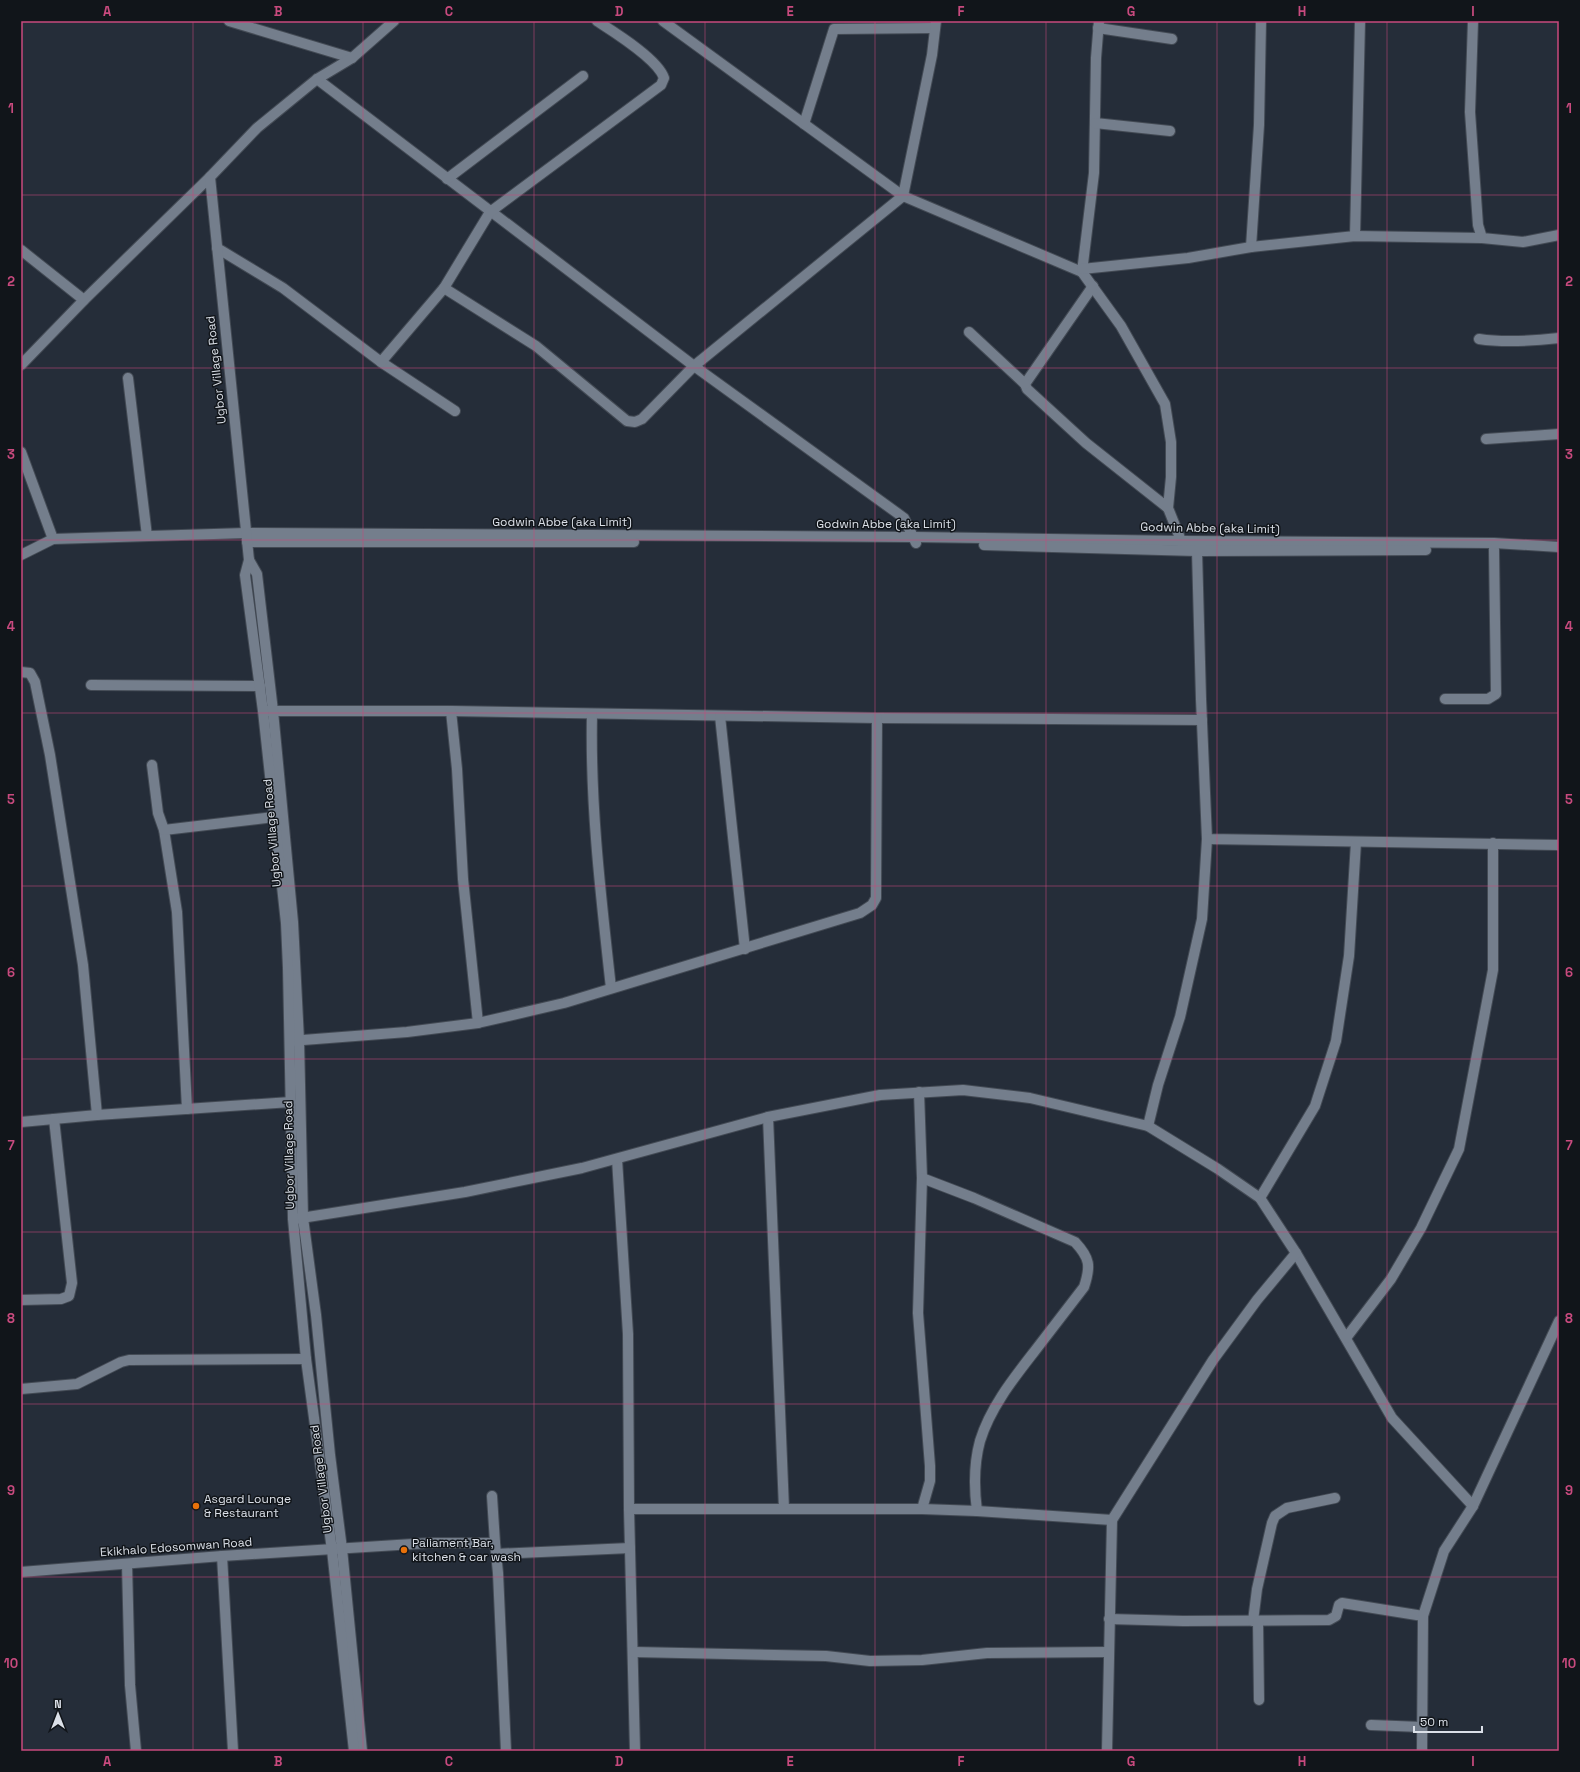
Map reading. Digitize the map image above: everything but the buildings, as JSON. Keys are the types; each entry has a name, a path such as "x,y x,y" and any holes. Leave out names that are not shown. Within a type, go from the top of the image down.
{"street":[{"path":"229,21 352,58"},
{"path":"21,365 84,300 210,177 257,128 316,79 352,58 394,21"},
{"path":"382,362 444,288 490,212 661,85 664,78 662,72 654,63 597,21"},
{"path":"663,21 903,196 1082,270 1188,258 1251,247 1355,236 1482,238 1523,242 1559,236"},
{"path":"1251,247 1259,125 1261,21"},
{"path":"1355,236 1360,21"},
{"path":"1473,21 1470,112 1478,225 1482,238"},
{"path":"444,288 536,346 627,421 635,422 642,419 694,366 903,196 932,55 935,25 834,29 804,124"},
{"path":"1172,38 1099,25 1096,58 1094,173 1082,270 1122,326 1165,404 1171,442 1171,477 1168,508 1183,546"},
{"path":"447,179 583,76"},
{"path":"316,79 694,366 904,518 915,540"},
{"path":"1095,123 1170,131"},
{"name":"Ugbor Village Road","path":"210,177 246,537 248,560 245,575 260,686 268,711 293,922 298,1218 316,1315 330,1455 354,1751"},
{"path":"217,248 283,288 382,362 455,411"},
{"path":"21,250 84,300"},
{"path":"1025,384 1093,286"},
{"path":"969,332 1025,384 1027,389 1086,443 1168,508"},
{"path":"1479,339 1494,341 1539,341 1559,338"},
{"path":"128,378 147,536"},
{"path":"1486,439 1559,434"},
{"path":"21,452 53,539 21,555"},
{"name":"Godwin Abbe (aka Limit)","path":"53,539 147,536 915,540 1183,546 1486,543 1559,547"},
{"name":"Godwin Abbe (aka Limit)","path":"1183,546 1197,551 1494,549 1526,545"},
{"path":"1446,699 1488,699 1496,694 1494,549"},
{"path":"1148,1126 1158,1085 1180,1016 1202,919 1207,839 1197,551"},
{"name":"Ugbor Village Road","path":"248,560 257,574 268,711 274,817 286,923 295,1040 291,1102 306,1359 337,1550 362,1751"},
{"path":"21,672 30,673 34,682 50,755 83,965 97,1116"},
{"path":"91,685 260,686"},
{"path":"268,711 451,711 877,718 1202,720"},
{"path":"451,711 457,769 463,879 478,1024"},
{"path":"592,714 591,755 598,864 611,988"},
{"path":"720,716 745,949"},
{"path":"295,1040 407,1032 478,1024 564,1002 745,949 860,913 872,905 876,898 877,718"},
{"path":"152,765 158,813 164,830 177,912 187,1109"},
{"path":"164,830 274,817"},
{"path":"1207,839 1559,845"},
{"path":"1260,1198 1315,1106 1336,1041 1349,956 1356,842"},
{"path":"1346,1338 1391,1280 1421,1228 1459,1149 1493,970 1493,843"},
{"path":"298,1218 465,1192 617,1159 768,1116 880,1095 963,1090 1030,1098 1148,1126 1218,1169 1260,1198 1296,1253 1392,1418 1473,1506"},
{"path":"918,1092 922,1178 918,1313 930,1481 922,1509"},
{"path":"21,1122 291,1102"},
{"path":"768,1116 784,1509"},
{"path":"21,1300 60,1299 69,1296 72,1283 54,1119"},
{"path":"617,1159 628,1334 629,1509 634,1652 635,1751"},
{"path":"922,1178 974,1198 1075,1242 1087,1258 1088,1273 1084,1287 1006,1390 985,1426 980,1442 974,1489 977,1511"},
{"path":"1107,1751 1112,1520 1213,1360 1257,1300 1296,1253"},
{"path":"1422,1751 1423,1616 1444,1552 1473,1506 1559,1321"},
{"path":"21,1389 77,1384 121,1362 129,1360 306,1359"},
{"path":"492,1496 506,1751"},
{"path":"1259,1700 1255,1621 1257,1589 1272,1523 1276,1516 1286,1508 1335,1498"},
{"path":"629,1509 922,1509 1112,1520"},
{"name":"Ekikhalo Edosomwan Road","path":"21,1572 222,1556 337,1550 429,1543 495,1543"},
{"path":"496,1554 630,1548"},
{"path":"222,1556 233,1751"},
{"path":"127,1564 130,1685 136,1751"},
{"path":"1109,1619 1255,1621 1329,1620 1336,1616 1339,1605 1342,1603 1423,1616"},
{"path":"634,1652 826,1656 870,1661 922,1660 987,1653 1108,1652"},
{"path":"1371,1724 1421,1727"}],"place":[{"name":"Asgard Lounge & Restaurant","path":"196,1506"},
{"name":"Paliament Bar, kitchen & car wash","path":"404,1550"}]}
